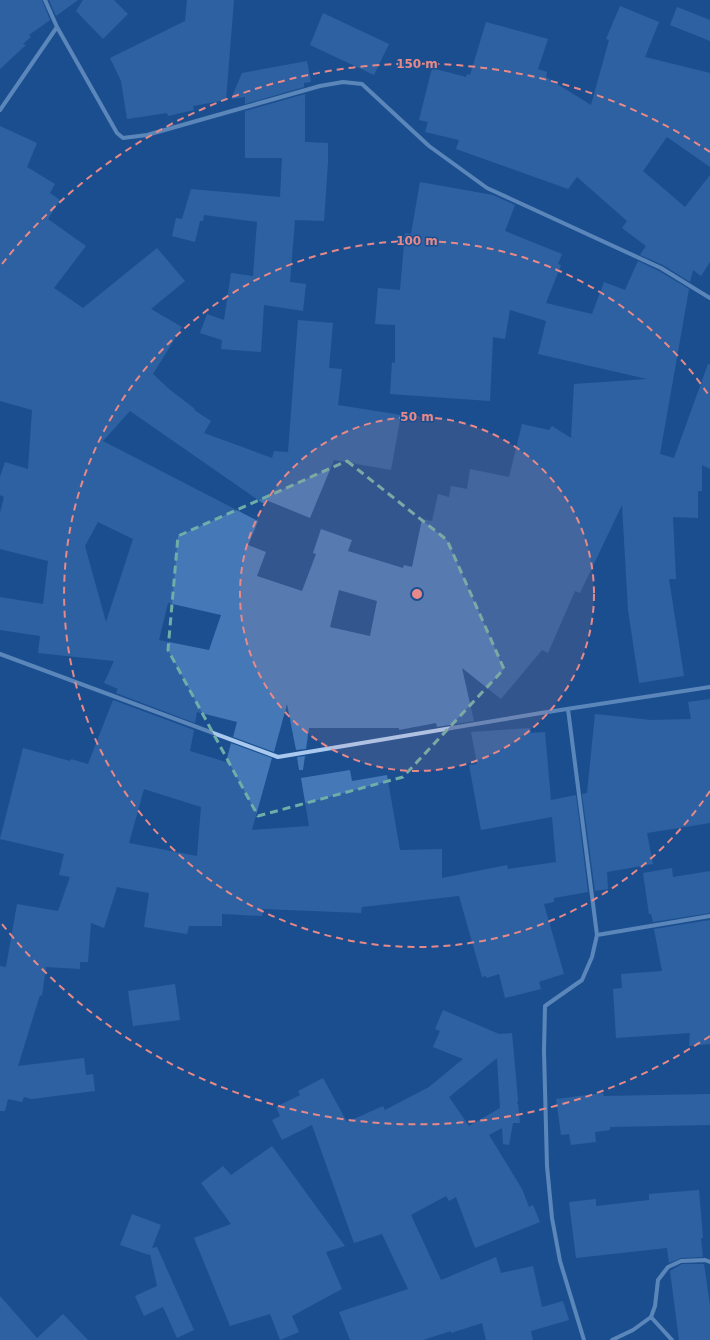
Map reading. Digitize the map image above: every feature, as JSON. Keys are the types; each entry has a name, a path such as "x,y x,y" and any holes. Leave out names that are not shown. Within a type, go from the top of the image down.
{"street":[{"path":"45,0 57,27 117,133 123,138 147,135 320,86 343,82 362,84 429,146 487,188 661,268 710,298"},
{"path":"0,110 57,27"},
{"path":"0,654 278,757 710,687"},
{"path":"568,709 597,935 592,957 582,980 545,1006 544,1043 547,1166 552,1218 560,1261 584,1340"},
{"path":"597,935 710,916"},
{"path":"612,1340 633,1330 651,1317 655,1306 658,1280 668,1267 682,1261 705,1260 710,1262"},
{"path":"651,1317 672,1340"}],"highlighted area":[{"path":"347,461 447,540 504,669 403,777 258,816 168,650 178,536"}],"building":[{"path":"0,0 42,0 50,20 29,35 31,37 23,44 26,45 0,69"},
{"path":"49,0 78,0 56,16"},
{"path":"83,0 114,0 128,14 103,39 76,11"},
{"path":"187,0 234,0 226,100 193,106 194,110 168,116 167,113 127,119 121,81 110,58 185,21"},
{"path":"620,6 659,22 645,57 710,73 710,167 667,137 643,171 685,207 710,175 710,262 701,276 693,270 690,282 663,265 640,255 646,246 622,228 627,221 577,177 568,189 456,149 459,140 425,132 428,122 419,120 432,68 466,77 467,74 470,75 486,22 548,39 538,69 547,72 546,77 591,105 609,40 606,39"},
{"path":"677,7 710,20 710,41 670,25"},
{"path":"323,13 389,44 374,75 310,45"},
{"path":"307,61 311,82 304,83 304,87 245,104 245,97 231,99 242,73"},
{"path":"305,94 305,142 328,143 328,162 324,221 295,220 290,282 306,284 303,311 264,305 261,352 221,349 222,340 200,333 207,314 224,320 231,273 253,276 257,222 204,215 203,221 200,221 195,242 172,236 176,218 182,219 191,189 280,197 282,158 245,158 245,111"},
{"path":"0,126 37,143 27,167 55,184 50,193 60,200 48,219 86,246 54,288 83,308 157,248 185,281 151,309 182,327 153,374 169,389 195,409 194,410 211,421 204,433 272,458 274,451 288,452 298,320 333,323 329,368 342,369 338,405 401,415 391,470 334,460 310,518 266,500 264,504 130,411 103,441 258,521 248,545 266,552 257,576 302,591 316,554 313,553 321,529 352,540 348,551 403,568 404,565 412,567 422,519 432,521 438,494 449,497 451,486 467,489 470,469 509,477 522,424 549,430 552,426 571,438 574,384 647,379 538,354 546,321 510,310 505,339 493,337 490,401 390,394 392,362 395,363 395,325 375,324 378,288 400,290 405,233 411,234 420,182 493,195 515,205 505,231 562,254 558,264 561,265 546,303 592,314 604,282 625,290 638,261 659,271 689,289 660,454 674,458 708,364 710,365 710,469 702,465 702,491 698,491 698,518 673,517 676,579 669,579 684,676 639,683 628,610 622,505 580,593 575,591 548,653 542,650 501,699 462,668 474,721 437,727 436,723 399,730 399,728 309,728 306,749 296,750 287,704 274,752 233,737 237,722 197,712 195,723 116,693 118,689 104,683 114,661 38,653 40,636 0,630 0,597 43,604 48,561 0,549 0,513 4,497 0,495 0,477 5,462 28,469 32,410 0,401","holes":["98,522 133,539 106,622 85,546","339,590 377,601 370,636 330,627","168,603 221,615 209,650 159,640"]},
{"path":"710,699 710,823 647,833 653,864 607,872 608,889 595,891 582,794 587,793 595,714 651,720 691,719 688,702"},
{"path":"113,700 194,730 190,751 226,762 231,743 272,758 252,830 309,826 301,778 350,770 352,781 387,775 400,850 442,849 442,878 507,865 508,869 556,862 552,817 481,830 469,765 477,764 471,732 530,728 531,733 545,732 551,800 576,795 588,892 554,898 554,902 544,904 564,974 539,982 541,989 505,998 499,974 487,978 486,976 482,977 459,896 362,907 361,913 263,909 262,916 222,914 222,926 189,926 187,934 144,927 149,893 117,887 104,928 91,923 88,962 80,962 80,969 46,967 42,996 40,995 18,1066 84,1058 86,1075 93,1074 95,1091 32,1099 24,1097 22,1102 8,1099 5,1111 0,1111 0,966 6,967 17,904 58,911 70,877 59,875 64,854 0,839 23,748 70,761 71,759 88,764","holes":["144,789 201,807 197,856 129,843"]},
{"path":"305,756 303,770 299,770 297,757"},
{"path":"672,868 673,877 710,871 710,913 653,922 651,914 649,914 643,873"},
{"path":"710,920 710,1044 689,1046 690,1033 616,1038 613,989 622,988 621,974 662,971 654,929"},
{"path":"175,984 180,1020 133,1026 128,991"},
{"path":"443,1010 499,1034 512,1033 518,1100 517,1104 520,1123 513,1123 509,1145 503,1144 502,1128 489,1135 522,1189 529,1207 533,1205 540,1222 475,1248 456,1197 449,1201 446,1196 411,1215 441,1280 496,1257 501,1273 533,1266 542,1307 563,1301 569,1320 531,1331 533,1340 486,1340 482,1323 423,1340 350,1340 339,1312 408,1289 382,1234 354,1243 312,1125 282,1140 272,1120 280,1116 276,1107 300,1095 298,1091 323,1078 347,1122 383,1106 385,1110 429,1087 463,1059 433,1047 440,1031 435,1029","holes":["497,1058 500,1108 469,1126 449,1097"]},
{"path":"603,1093 604,1096 710,1094 710,1125 610,1127 610,1130 595,1132 596,1142 571,1145 569,1134 561,1135 556,1099"},
{"path":"272,1146 345,1246 326,1252 342,1289 292,1316 299,1332 280,1340 270,1314 230,1326 194,1238 231,1224 201,1183 223,1166 231,1175"},
{"path":"699,1190 703,1257 681,1258 669,1263 667,1248 576,1258 569,1202 596,1199 596,1206 649,1200 649,1194"},
{"path":"132,1214 161,1225 152,1248 157,1247 194,1330 177,1338 163,1307 144,1316 135,1296 157,1286 150,1254 149,1255 120,1245"},
{"path":"682,1264 704,1264 710,1305 710,1340 679,1340 670,1271"},
{"path":"0,1296 37,1338 63,1314 88,1340 0,1340"}]}
